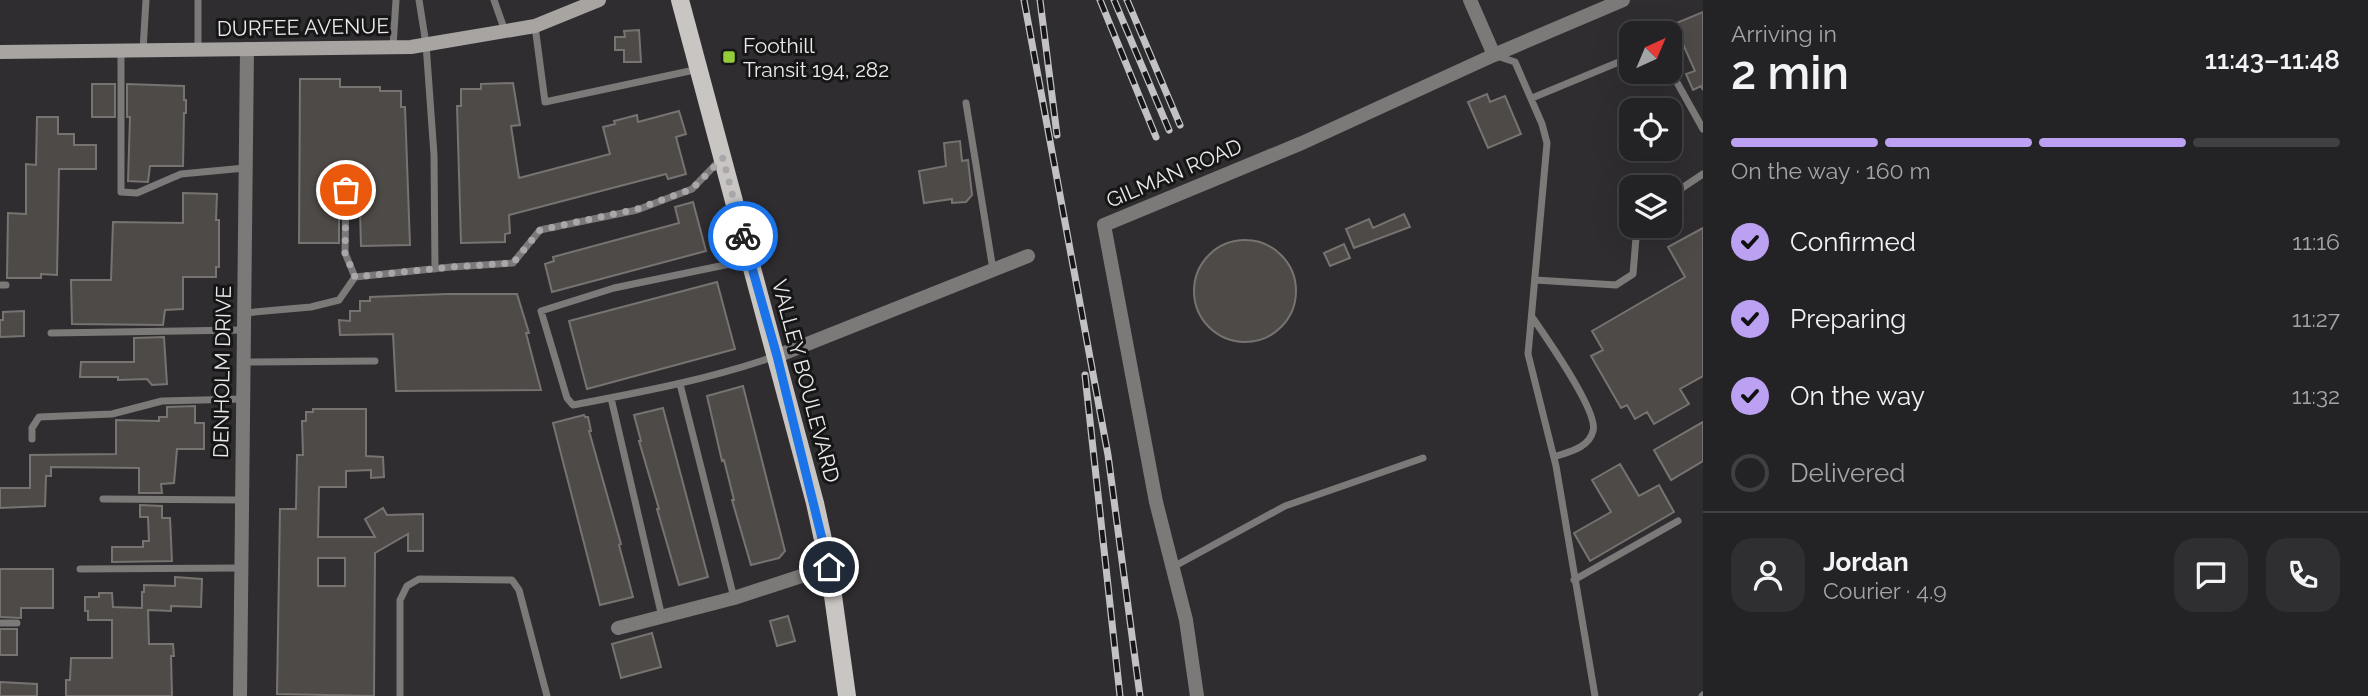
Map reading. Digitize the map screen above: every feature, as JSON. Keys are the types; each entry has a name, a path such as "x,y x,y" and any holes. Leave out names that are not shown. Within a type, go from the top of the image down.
{"main road":[{"name":"DURFEE AVENUE","path":"0,52 393,47 535,26 600,0"},
{"name":"VALLEY BOULEVARD","path":"680,0 777,356 829,567 847,696"}],"street":[{"path":"1470,0 1494,55"},
{"name":"GILMAN ROAD","path":"1197,696 1185,620 1156,502 1104,225 1302,143 1494,55 1623,0"},
{"name":"DENHOLM DRIVE","path":"240,696 247,49"},
{"path":"777,356 1028,256"},
{"path":"618,628 734,598 829,567"}],"lane":[{"path":"143,50 146,0"},
{"path":"198,0 198,50"},
{"path":"393,47 396,0"},
{"path":"419,0 426,44 434,155 435,269"},
{"path":"494,0 506,32"},
{"path":"535,26 545,102 699,69"},
{"path":"121,51 121,192 137,193 181,174 246,168"},
{"path":"1494,55 1515,62 1542,124 1546,143 1528,354 1554,457 1595,696"},
{"path":"1532,98 1619,62"},
{"path":"1678,84 1703,129"},
{"path":"966,103 993,271"},
{"path":"244,313 311,307 339,300 355,277 513,263 540,230 637,209 692,189 723,158"},
{"path":"1682,188 1703,174"},
{"path":"346,190 345,253 355,277"},
{"path":"1535,280 1616,285 1633,274 1636,238"},
{"path":"750,260 614,288 541,311 567,398 573,405 680,384 777,356"},
{"path":"1531,316 1554,349 1592,415 1594,429 1589,439 1579,448 1554,457"},
{"path":"51,333 244,330"},
{"path":"244,362 375,361"},
{"path":"680,384 734,598"},
{"path":"611,398 662,617"},
{"path":"32,439 32,428 39,417 112,414 162,401 243,399"},
{"path":"1172,567 1285,506 1423,457"},
{"path":"103,499 242,500"},
{"path":"1574,580 1678,521"},
{"path":"80,569 241,568"},
{"path":"400,696 400,600 407,586 419,579 512,580 519,590 547,696"},
{"path":"0,623 17,623"}],"building":[{"path":"1703,12 1703,90 1701,86 1693,90 1686,74 1695,71 1682,42 1681,21"},
{"path":"639,30 641,62 624,62 624,50 615,50 615,37 625,37 624,31"},
{"path":"300,79 340,79 340,87 380,87 380,91 401,91 401,107 405,107 410,245 361,246 359,175 339,175 339,243 299,243"},
{"path":"513,83 520,125 511,126 519,178 610,154 603,127 615,124 614,121 637,115 638,122 679,111 686,134 676,137 686,174 668,179 666,174 509,215 510,233 505,234 505,242 461,243 457,106 461,106 461,89 481,89 481,84"},
{"path":"92,84 115,84 115,117 92,117"},
{"path":"127,84 184,86 186,113 183,166 150,166 148,182 128,181 130,117 127,117"},
{"path":"1487,94 1490,102 1505,96 1521,134 1488,148 1468,102"},
{"path":"37,117 58,117 58,134 74,134 74,145 96,145 96,169 59,169 57,275 7,278 8,213 26,214 26,164 36,165"},
{"path":"960,141 962,161 968,160 972,195 966,202 952,203 952,199 924,203 919,171 946,166 944,143"},
{"path":"183,193 217,194 219,267 216,267 216,277 183,277 183,309 165,310 163,325 72,324 71,280 111,280 113,222 183,223"},
{"path":"693,202 706,251 552,292 545,264 554,261 553,257 679,223 675,207"},
{"path":"1404,214 1410,227 1354,248 1346,229 1369,219 1373,228"},
{"path":"1703,228 1703,376 1680,389 1689,404 1654,424 1647,412 1635,419 1627,405 1621,408 1591,356 1603,350 1592,331 1685,277 1668,247"},
{"path":"1245,240 1265,243 1288,262 1293,271 1296,291 1293,311 1274,334 1265,339 1245,342 1225,339 1202,320 1197,311 1194,291 1197,271 1216,248 1225,243"},
{"path":"1344,244 1350,258 1330,266 1324,253"},
{"path":"717,282 735,349 587,389 569,321"},
{"path":"517,294 529,333 526,333 541,390 396,391 393,334 340,335 339,320 350,321 350,311 360,311 360,301 370,301 370,297"},
{"path":"24,311 24,336 0,337 3,312"},
{"path":"164,337 167,384 152,385 147,379 80,377 81,362 134,362 134,338"},
{"path":"743,386 785,551 779,558 751,565 707,396"},
{"path":"195,406 195,423 204,423 204,449 177,449 174,483 161,484 162,493 139,493 139,468 51,467 51,476 46,476 45,506 0,508 0,488 30,488 30,455 116,454 116,420 159,421 159,417 167,417 167,407"},
{"path":"663,408 708,577 679,585 634,415"},
{"path":"313,409 366,409 366,456 383,457 384,477 371,478 371,470 346,471 346,487 319,487 318,537 375,537 365,519 383,508 387,515 423,514 423,551 408,551 408,534 375,553 374,696 277,694 280,509 296,509 297,455 303,455 302,421 306,421 306,412 313,412","holes":["318,558 345,558 345,586 318,586"]},
{"path":"584,415 588,417 589,431 633,597 600,605 553,423"},
{"path":"1703,422 1703,461 1671,480 1654,450"},
{"path":"1620,464 1639,496 1659,485 1674,512 1590,561 1574,533 1611,512 1592,480"},
{"path":"140,505 162,506 162,518 170,518 172,561 112,562 112,547 143,547 143,541 149,541 148,517 140,517"},
{"path":"0,569 53,569 53,608 21,608 21,618 0,617"},
{"path":"175,577 202,579 201,607 171,606 171,611 148,610 149,644 173,644 172,696 66,696 71,658 112,658 112,620 88,620 85,597 112,593 113,607 142,608 144,585 175,586"},
{"path":"788,616 795,641 777,646 770,621"},
{"path":"0,629 17,629 17,655 0,655"},
{"path":"652,633 661,667 621,678 612,644"},
{"path":"0,682 37,684 37,696 0,696"}],"railway":[{"path":"1024,0 1108,455 1140,696"},
{"path":"1040,0 1057,135"},
{"path":"1100,0 1156,137"},
{"path":"1114,0 1169,130"},
{"path":"1127,0 1180,125"},
{"path":"1085,375 1120,696"}],"way so far":[{"path":"346,190 345,253 355,277 513,263 540,230 637,209 692,189 723,158 743,236"}],"place":[{"name":"Foothill Transit 194, 282","path":"729,57"}],"route":[{"path":"743,236 777,356 829,567"}]}
